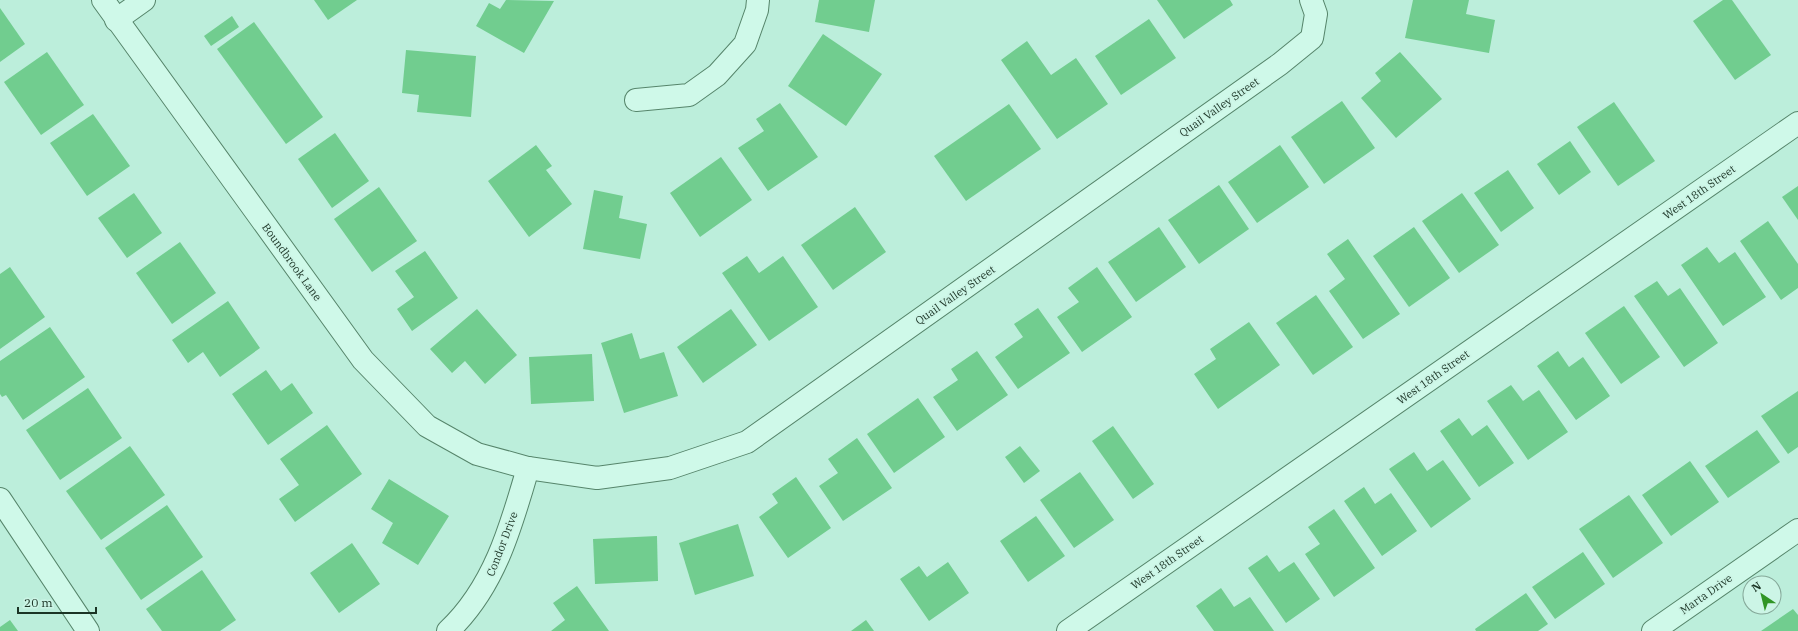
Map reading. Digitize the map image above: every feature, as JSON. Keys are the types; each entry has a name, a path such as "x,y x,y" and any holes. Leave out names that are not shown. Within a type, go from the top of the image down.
{"street":[{"name":"Boundbrook Lane","path":"102,0 363,360 426,426 477,454 528,468"},
{"path":"116,20 144,0"},
{"path":"636,100 689,95 717,75 745,44 757,10 758,0"},
{"name":"Quail Valley Street","path":"528,468 597,478 670,468 747,442 1280,64 1312,38 1316,14 1310,0"},
{"name":"West 18th Street","path":"1068,631 1798,123"},
{"name":"Condor Drive","path":"448,631 459,621 476,599 491,574 501,551 528,468"},
{"path":"0,499 88,631"},
{"name":"Marta Drive","path":"1653,631 1798,530"}],"building":[{"path":"314,0 357,0 328,20"},
{"path":"506,0 554,1 524,53 476,26 489,3 500,9"},
{"path":"819,0 875,0 869,32 815,22"},
{"path":"1157,0 1230,0 1233,5 1184,39"},
{"path":"1413,0 1469,0 1466,14 1495,20 1489,53 1405,38"},
{"path":"1723,0 1732,0 1771,55 1735,80 1693,21"},
{"path":"0,8 25,44 0,62"},
{"path":"232,16 239,27 211,46 204,36"},
{"path":"1149,19 1176,58 1121,95 1095,56"},
{"path":"254,22 323,117 286,144 217,49"},
{"path":"823,34 882,74 846,126 788,86"},
{"path":"1027,41 1051,75 1076,58 1108,104 1057,139 1001,60"},
{"path":"406,50 476,56 471,117 417,112 419,95 402,93"},
{"path":"47,52 84,105 41,135 4,82"},
{"path":"1400,52 1442,99 1396,138 1361,98 1381,81 1375,73"},
{"path":"1342,101 1375,148 1324,184 1291,137"},
{"path":"1614,102 1655,161 1618,186 1577,127"},
{"path":"780,103 818,157 768,191 738,148 764,131 756,119"},
{"path":"1009,104 1041,149 966,201 934,156"},
{"path":"93,114 130,166 87,196 50,143"},
{"path":"335,133 369,181 332,208 298,159"},
{"path":"1570,141 1591,172 1559,195 1537,164"},
{"path":"536,145 552,166 546,170 572,204 529,237 488,181"},
{"path":"1280,145 1309,187 1257,223 1228,182"},
{"path":"721,157 752,200 700,237 670,193"},
{"path":"1508,170 1534,208 1501,232 1474,193"},
{"path":"1219,185 1249,229 1199,264 1168,220"},
{"path":"1798,186 1798,220 1782,197"},
{"path":"379,187 417,241 372,272 334,219"},
{"path":"594,190 623,196 619,218 647,224 640,259 583,249"},
{"path":"134,193 162,233 127,258 98,218"},
{"path":"1462,193 1499,245 1459,273 1422,221"},
{"path":"855,207 886,252 833,290 801,245"},
{"path":"1768,221 1798,264 1798,288 1781,300 1740,241"},
{"path":"1159,227 1186,267 1136,302 1108,262"},
{"path":"1414,227 1450,278 1409,307 1373,256"},
{"path":"1348,239 1400,314 1363,339 1329,291 1345,279 1327,254"},
{"path":"180,242 216,293 172,324 136,273"},
{"path":"1707,247 1719,263 1735,252 1766,297 1723,326 1681,265"},
{"path":"425,251 458,298 412,331 397,309 414,297 395,271"},
{"path":"747,256 759,273 783,256 818,307 769,341 722,273"},
{"path":"10,267 45,317 0,349 0,274"},
{"path":"1097,267 1132,317 1082,352 1057,317 1079,302 1068,288"},
{"path":"1657,281 1668,296 1680,288 1718,343 1684,367 1634,296"},
{"path":"1316,295 1353,347 1313,375 1276,323"},
{"path":"228,301 260,348 220,377 203,352 188,363 172,340"},
{"path":"1624,306 1660,357 1621,384 1585,333"},
{"path":"1038,308 1070,353 1018,389 995,357 1023,337 1014,324"},
{"path":"477,309 517,355 485,384 465,361 452,373 430,349"},
{"path":"731,309 757,345 703,383 677,347"},
{"path":"1249,322 1280,365 1218,409 1194,374 1216,359 1210,349"},
{"path":"50,327 85,377 23,420 6,395 2,397 0,394 0,361"},
{"path":"632,333 640,359 664,352 678,396 624,413 601,343"},
{"path":"977,351 1008,395 957,431 933,397 958,380 951,369"},
{"path":"1558,351 1569,367 1583,357 1610,396 1576,420 1537,366"},
{"path":"592,354 594,401 531,404 529,357"},
{"path":"266,370 281,391 292,383 313,413 268,445 232,394"},
{"path":"1511,385 1523,401 1539,390 1568,432 1528,460 1487,401"},
{"path":"88,388 122,438 60,480 26,430"},
{"path":"1798,391 1798,447 1788,454 1761,416"},
{"path":"918,398 945,437 894,473 867,434"},
{"path":"1459,418 1472,436 1487,425 1514,463 1479,487 1440,431"},
{"path":"327,425 362,474 295,522 279,499 299,485 280,459"},
{"path":"1113,426 1154,484 1133,499 1092,441"},
{"path":"1757,430 1780,462 1728,498 1705,466"},
{"path":"857,438 892,488 843,521 819,486 838,473 828,459"},
{"path":"130,446 165,495 101,540 66,491"},
{"path":"1020,446 1040,471 1024,483 1005,457"},
{"path":"1414,452 1427,471 1443,460 1471,499 1431,528 1389,469"},
{"path":"1690,461 1719,502 1671,536 1642,495"},
{"path":"1080,472 1114,520 1074,548 1040,500"},
{"path":"796,477 831,528 788,558 759,517 778,503 772,494"},
{"path":"389,479 449,516 418,565 382,543 393,523 371,509"},
{"path":"1364,487 1375,504 1391,493 1417,531 1382,556 1344,501"},
{"path":"1629,495 1663,543 1613,578 1579,529"},
{"path":"167,505 203,557 141,600 105,548"},
{"path":"1334,509 1375,568 1334,597 1305,554 1320,544 1308,527"},
{"path":"1036,516 1065,556 1028,582 1000,541"},
{"path":"738,524 754,576 695,595 679,543"},
{"path":"657,536 658,581 595,584 593,539"},
{"path":"352,543 380,584 339,613 310,573"},
{"path":"1583,552 1605,584 1555,619 1532,587"},
{"path":"1267,555 1279,572 1294,562 1320,599 1286,623 1248,568"},
{"path":"948,562 969,593 929,621 900,579 919,566 927,577"},
{"path":"202,570 236,620 220,631 162,631 146,609"},
{"path":"577,586 609,631 551,631 565,620 553,603"},
{"path":"1221,588 1234,607 1250,597 1274,631 1214,631 1196,606"},
{"path":"1526,593 1548,624 1538,631 1476,631 1475,629"},
{"path":"1793,609 1798,615 1798,631 1761,631"},
{"path":"10,620 18,631 0,631 0,627"},
{"path":"866,620 874,631 851,631"}]}
